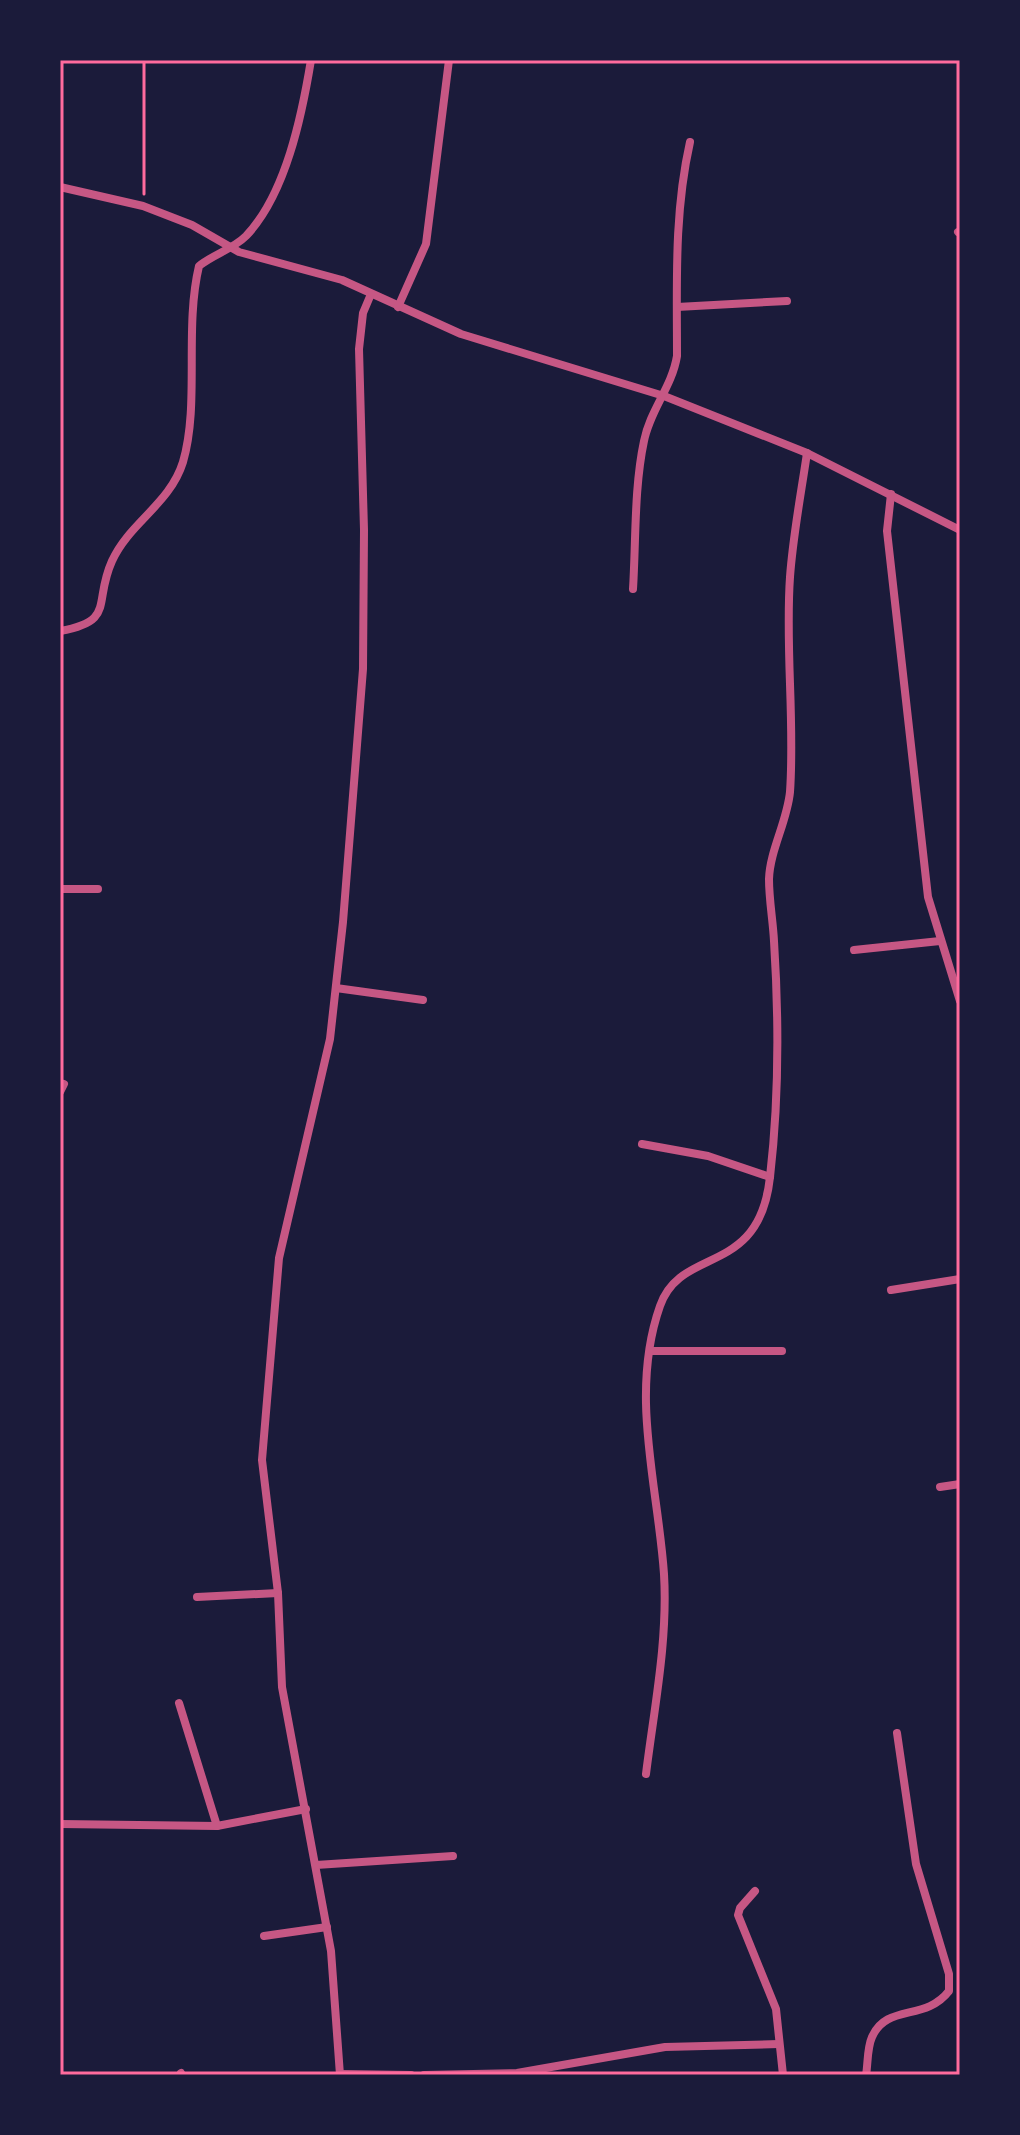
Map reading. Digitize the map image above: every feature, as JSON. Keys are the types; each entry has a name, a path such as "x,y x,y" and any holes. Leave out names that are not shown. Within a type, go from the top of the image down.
{"street":[{"path":"60,631 88,626 96,618 111,562 123,543 173,487 183,461 187,433 192,294 199,266 252,229 278,183 305,98 311,60"},
{"path":"398,307 426,244 449,60"},
{"path":"633,589 643,444 649,420 664,396 677,356 680,187 690,142"},
{"path":"60,187 143,206 192,225 230,247 255,257 307,268 496,346 617,379 664,396 807,453 960,530"},
{"path":"371,294 363,313 359,349 364,530 363,669 336,988 327,1051 279,1258 262,1460 278,1593 282,1687 327,1927 340,2075 411,2075"},
{"path":"677,307 787,301"},
{"path":"646,1774 665,1616 646,1414 651,1351 660,1305 684,1276 741,1245 750,1235 765,1207 770,1177 776,1070 769,878 790,790 790,579 807,453"},
{"path":"891,494 887,531 928,897 960,1001"},
{"path":"60,889 98,889"},
{"path":"854,950 940,941"},
{"path":"336,988 423,1000"},
{"path":"642,1144 708,1156 770,1177"},
{"path":"891,1290 960,1279"},
{"path":"651,1351 782,1351"},
{"path":"940,1487 960,1484"},
{"path":"197,1597 278,1593"},
{"path":"179,1703 217,1826"},
{"path":"866,2075 872,2037 886,2021 898,2014 938,2005 949,1991 949,1974 916,1864 897,1733"},
{"path":"60,1824 217,1826 306,1809"},
{"path":"316,1865 453,1856"},
{"path":"755,1891 740,1908 738,1915 776,2009 783,2075"},
{"path":"264,1936 327,1927"},
{"path":"424,2075 517,2073 665,2047 779,2044"}],"path":[{"path":"143,206 144,60"}]}
